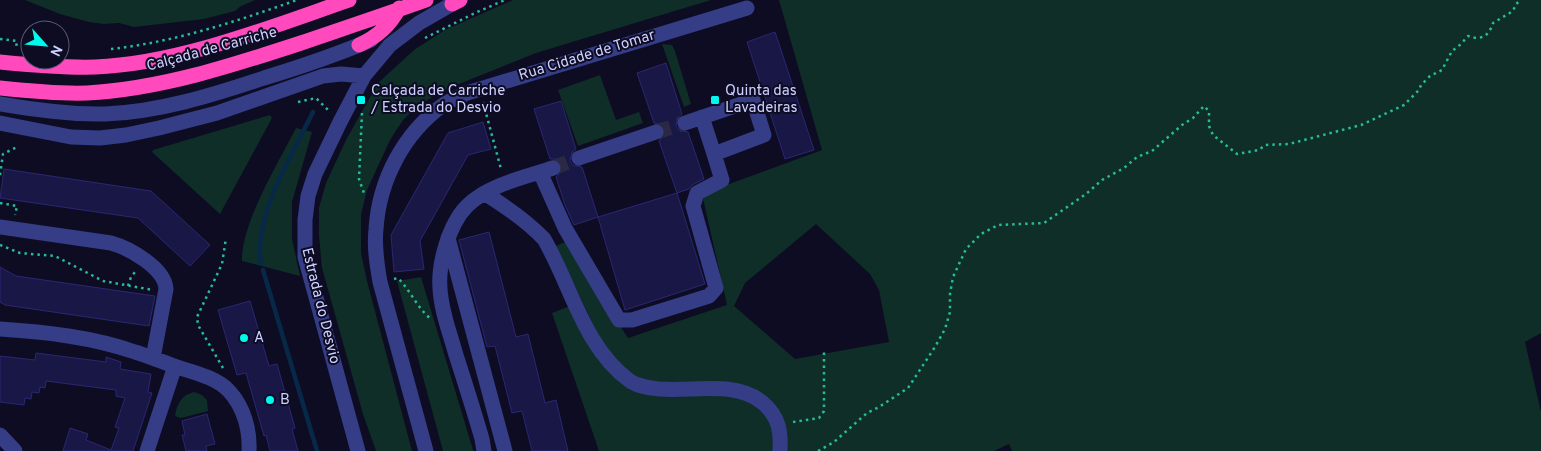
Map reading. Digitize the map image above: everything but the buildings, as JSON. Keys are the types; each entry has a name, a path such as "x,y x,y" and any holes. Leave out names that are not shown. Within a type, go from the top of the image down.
{"highway":[{"name":"Calçada de Carriche","path":"0,88 86,93 130,89 194,76 254,59 401,5 426,0"},
{"name":"Calçada de Carriche","path":"0,62 57,67 97,67 145,61 247,35 345,1"},
{"path":"359,45 383,31 401,5"}],"street":[{"path":"0,104 34,110 106,114 152,108 219,93 298,68 359,45 456,2"},
{"name":"Estrada do Desvio","path":"358,451 305,256 304,238 308,196 315,174 364,76 390,45 419,23 456,2"},
{"name":"Rua Cidade de Tomar","path":"426,451 380,282 376,257 378,205 397,158 421,124 444,105 480,88 746,8"},
{"path":"0,124 71,137 100,138 126,135 217,113 323,76 341,74 364,76"},
{"path":"685,122 753,100 764,135 714,154"},
{"path":"484,451 480,431 445,319 440,289 442,257 448,238 466,207 484,194 505,184 546,170 565,228 619,320 632,320 710,296 716,288 693,206 696,193 722,180 702,117"},
{"path":"579,158 656,132"},
{"path":"484,194 506,207 544,239 591,336 604,356 619,372 632,382 650,388 670,390 725,389 758,399 770,409 778,421 781,434 780,451"},
{"path":"7,227 123,246 160,272 166,283 153,358"},
{"path":"448,238 505,451"},
{"path":"0,329 86,339 135,352 216,382 229,390 240,406 250,437 249,451"},
{"path":"152,449 175,366"},
{"path":"0,435 15,451"}],"path":[{"path":"109,50 149,43 210,28 298,0"},
{"path":"818,451 834,442 867,413 908,388 945,329 950,312 950,294 953,277 966,249 981,234 998,225 1044,224 1102,180 1124,168 1138,157 1152,151 1193,118 1204,106 1209,111 1209,126 1213,135 1238,154 1259,150 1265,145 1290,144 1361,124 1404,105 1430,76 1442,70 1452,51 1468,36 1475,39 1484,36 1491,30 1493,23 1513,11 1516,4 1521,0"},
{"path":"0,39 17,41 16,48"},
{"path":"480,88 505,184"},
{"path":"298,102 316,98 329,111"},
{"path":"362,108 359,179 368,203 378,205"},
{"path":"0,175 3,154 17,147"},
{"path":"0,203 17,206 7,227"},
{"path":"226,238 222,264 199,309 197,317 198,325 221,362 229,390"},
{"path":"0,245 20,253 54,256 103,281 165,293"},
{"path":"380,282 398,278 406,286 423,313 431,319 445,319"},
{"path":"779,426 800,420 819,418 824,410 824,350"}],"green space":[{"path":"25,0 255,0 235,11 204,19 134,27 119,23 89,22 60,14"},
{"path":"513,0 711,0 536,53 444,90 416,107 403,120 390,140 367,190 361,215 361,253 412,451 376,451 363,414 322,268 319,208 326,183 346,140 378,83 414,50 445,30"},
{"path":"779,0 1541,0 1541,333 1525,342 1541,412 1541,451 1012,451 1009,444 994,451 787,451 759,392 650,383 627,371 598,335 556,246 565,242 628,338 727,305 702,194 822,150","holes":["816,224 870,274 879,290 889,342 795,359 734,306 745,283"]},
{"path":"662,44 672,45 675,51 691,104 684,107"},
{"path":"600,75 616,120 639,112 643,123 578,146 558,90"},
{"path":"270,115 272,118 220,214 152,152 153,150"},
{"path":"296,128 312,132 292,202 292,239 300,276 242,261 243,246 254,211"},
{"path":"421,277 473,451 443,451 397,281"},
{"path":"570,306 599,359 630,390 650,395 725,389 770,409 780,451 599,451 552,313"},
{"path":"194,392 202,395 207,400 208,411 181,418 175,416 180,401 186,395"}],"waterway":[{"path":"261,263 260,245 269,205 276,185 313,112"},
{"path":"263,270 317,451"}],"tunnel":[{"path":"656,132 685,123"},
{"path":"553,168 579,158"}],"place":[{"name":"Calçada de Carriche / Estrada do Desvio","path":"361,100"},
{"name":"Quinta das Lavadeiras","path":"715,100"},
{"name":"A","path":"244,338"},
{"name":"B","path":"270,400"}]}
